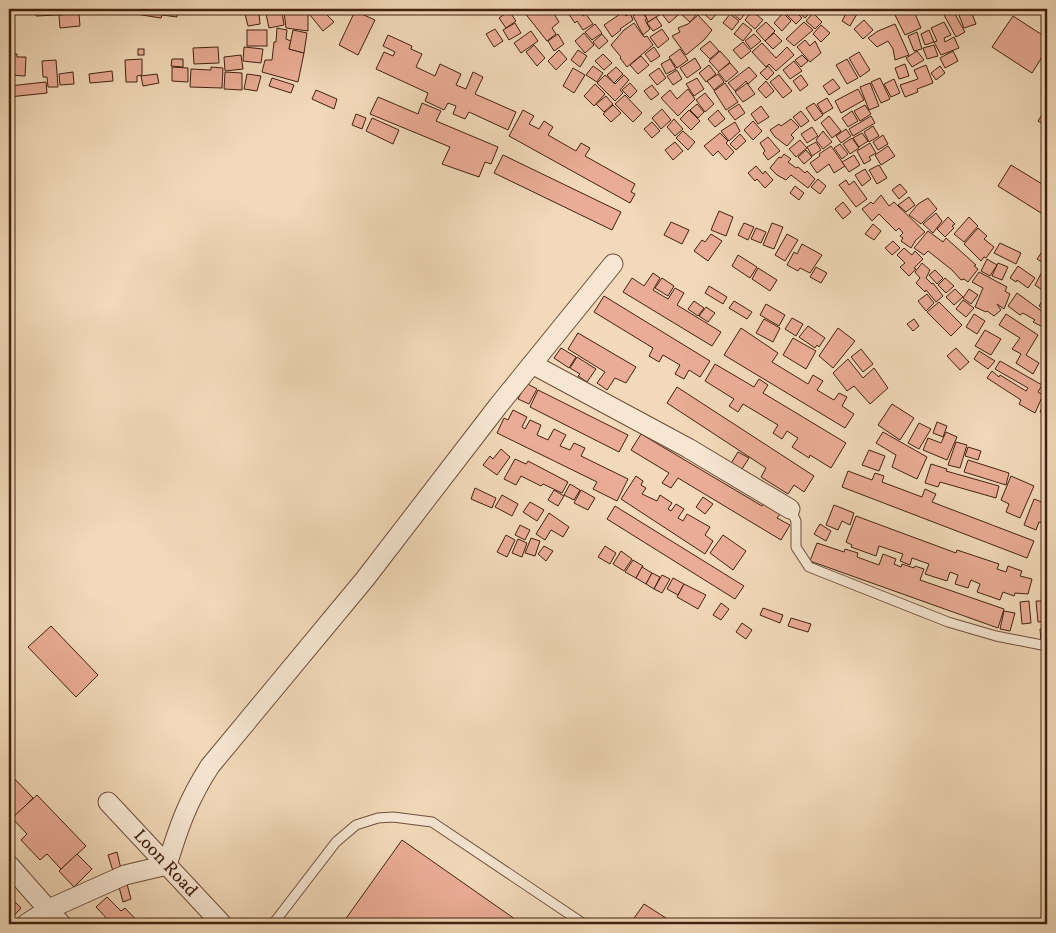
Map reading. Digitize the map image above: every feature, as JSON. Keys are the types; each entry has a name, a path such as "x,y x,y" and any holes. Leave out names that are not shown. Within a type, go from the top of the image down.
{"street":[{"path":"26,924 49,909 125,875 167,865 182,817 194,792 210,766 365,579 532,364 613,264"},
{"path":"532,364 688,448 790,509"},
{"name":"Loon Road","path":"108,802 222,924"},
{"path":"9,865 61,924"}],"lane":[{"path":"790,509 796,521 796,547 809,567 948,622 996,636 1047,646"},
{"path":"274,924 336,842 356,825 378,818 393,817 432,822 584,924"}],"building":[{"path":"36,9 57,9 58,15 36,16"},
{"path":"62,9 74,9 74,14 79,14 80,26 60,28 59,15 63,15"},
{"path":"124,9 178,9 177,17 162,15 161,18 123,12"},
{"path":"184,9 197,9 197,12 184,12"},
{"path":"321,9 334,22 323,31 310,15"},
{"path":"528,9 553,9 559,22 552,28 556,34 547,41 524,12"},
{"path":"574,9 579,9 583,16 586,14 593,24 583,30 568,13"},
{"path":"649,9 657,9 661,14 648,22 644,12"},
{"path":"669,9 685,9 669,23 662,14"},
{"path":"687,9 693,9 698,13 690,22 681,14"},
{"path":"707,9 721,9 711,20 703,13"},
{"path":"734,9 748,10 740,20 732,13"},
{"path":"793,9 802,18 796,24 787,15"},
{"path":"794,9 813,9 805,18"},
{"path":"832,9 846,9 842,15"},
{"path":"892,9 913,9 921,28 905,35"},
{"path":"952,9 965,32 956,37 943,13"},
{"path":"970,9 976,24 964,28 957,10"},
{"path":"848,10 857,14 850,26 842,21"},
{"path":"355,11 375,20 358,55 339,45"},
{"path":"509,11 516,21 506,28 499,18"},
{"path":"641,11 647,19 645,20 650,29 643,35 633,16"},
{"path":"752,11 763,20 755,29 745,20"},
{"path":"282,12 284,25 269,28 266,14"},
{"path":"284,12 308,13 308,31 286,28"},
{"path":"623,12 626,16 630,13 633,20 612,37 604,25"},
{"path":"259,13 260,24 248,26 245,14"},
{"path":"783,13 791,21 782,31 774,23"},
{"path":"813,13 822,22 815,29 806,21"},
{"path":"730,14 739,21 732,30 723,23"},
{"path":"698,15 712,30 704,40 686,55 672,36 680,32 678,28 688,24"},
{"path":"1013,16 1047,38 1047,49 1032,73 992,47"},
{"path":"656,17 662,26 653,31 647,23"},
{"path":"864,20 873,30 863,39 854,29"},
{"path":"766,22 775,31 765,41 756,31"},
{"path":"804,22 813,30 794,46 786,39"},
{"path":"944,22 951,35 944,38 945,42 954,37 959,48 941,55 934,42 937,41 931,28"},
{"path":"515,23 521,33 509,40 503,30"},
{"path":"634,23 644,37 647,36 653,45 627,67 611,45 624,30"},
{"path":"743,23 752,30 743,41 734,34"},
{"path":"595,24 602,33 592,40 585,32"},
{"path":"895,24 909,55 895,60 893,49 888,41 877,47 868,38 878,31"},
{"path":"821,25 830,33 821,42 813,34"},
{"path":"277,28 287,30 286,39 291,41 289,49 304,53 298,82 262,72 265,60 272,60"},
{"path":"495,29 503,41 494,47 486,34"},
{"path":"662,29 669,39 658,48 650,37"},
{"path":"247,30 267,30 267,46 247,46"},
{"path":"293,30 307,33 304,53 289,49"},
{"path":"929,30 934,42 925,45 921,34"},
{"path":"531,31 538,41 521,53 514,43"},
{"path":"917,32 922,49 914,51 908,36"},
{"path":"584,33 594,45 585,53 575,41"},
{"path":"774,33 782,41 773,49 765,41"},
{"path":"558,34 564,44 554,51 548,41"},
{"path":"602,34 608,41 599,49 593,42"},
{"path":"754,34 761,41 751,49 745,41"},
{"path":"388,35 412,46 411,49 422,54 416,67 435,76 440,64 461,74 456,85 466,89 473,72 483,77 475,94 516,112 508,130 469,112 465,119 453,114 456,106 448,103 444,110 425,101 428,93 376,69 384,52 393,56 395,52 383,46"},
{"path":"805,40 810,46 815,41 821,53 810,62 797,47"},
{"path":"710,41 719,51 710,59 700,49"},
{"path":"743,42 751,51 741,59 733,50"},
{"path":"762,43 776,58 787,47 794,55 776,71 769,64 766,67 752,52"},
{"path":"534,45 545,58 537,66 526,52"},
{"path":"934,45 938,56 927,59 923,48"},
{"path":"218,47 219,63 194,64 193,48"},
{"path":"244,47 263,49 261,63 243,61"},
{"path":"654,47 660,56 651,62 645,54"},
{"path":"138,49 144,49 144,55 138,55"},
{"path":"680,49 688,60 677,68 669,57"},
{"path":"559,50 567,59 556,70 548,61"},
{"path":"578,50 587,56 580,67 571,60"},
{"path":"720,51 730,62 719,72 709,61"},
{"path":"917,51 924,60 912,67 906,58"},
{"path":"953,51 958,61 945,68 940,58"},
{"path":"859,52 870,70 860,77 849,58"},
{"path":"9,54 17,54 17,57 26,57 25,76 9,75"},
{"path":"603,54 612,63 604,70 595,61"},
{"path":"241,55 243,69 225,71 224,57"},
{"path":"802,55 808,61 801,67 795,60"},
{"path":"641,56 649,65 638,74 630,65"},
{"path":"695,58 701,68 687,78 680,68"},
{"path":"142,59 142,75 137,76 137,82 126,82 125,60"},
{"path":"172,59 183,59 183,67 171,66"},
{"path":"670,59 676,69 666,74 661,64"},
{"path":"847,59 858,78 847,84 836,65"},
{"path":"56,60 58,87 48,87 47,77 43,77 42,61"},
{"path":"794,61 802,71 790,79 783,70"},
{"path":"730,63 738,72 726,82 718,72"},
{"path":"905,64 909,76 899,79 895,68"},
{"path":"709,65 716,74 706,82 699,73"},
{"path":"926,65 933,83 917,89 918,92 905,97 900,85 918,79 914,70"},
{"path":"593,66 603,73 597,82 586,75"},
{"path":"768,66 774,73 767,80 760,73"},
{"path":"940,66 945,73 936,80 931,73"},
{"path":"172,67 188,68 188,82 172,81"},
{"path":"211,67 223,68 222,88 190,87 191,69 211,70"},
{"path":"616,67 623,74 614,83 607,75"},
{"path":"749,67 757,76 748,84 746,81 735,91 728,83"},
{"path":"573,68 585,75 574,93 563,86"},
{"path":"659,68 666,78 657,85 649,75"},
{"path":"677,70 682,79 673,85 667,76"},
{"path":"112,71 113,81 90,83 89,74"},
{"path":"73,72 74,84 60,85 59,74"},
{"path":"225,72 242,73 242,90 224,89"},
{"path":"157,74 159,83 143,86 141,76"},
{"path":"247,74 261,76 257,91 244,89"},
{"path":"718,74 724,82 714,90 707,81"},
{"path":"605,75 615,84 624,75 629,80 620,90 623,93 615,101 597,83"},
{"path":"779,75 792,91 783,98 770,82"},
{"path":"801,75 808,85 800,91 793,81"},
{"path":"272,78 294,85 291,93 269,86"},
{"path":"697,78 704,89 694,96 686,84"},
{"path":"880,78 890,99 881,103 871,82"},
{"path":"833,79 840,88 829,95 823,86"},
{"path":"894,79 900,93 891,97 884,84"},
{"path":"766,81 774,91 766,98 758,89"},
{"path":"46,82 47,93 9,97 9,86"},
{"path":"630,83 637,91 630,98 622,90"},
{"path":"725,83 738,102 726,110 714,91"},
{"path":"747,83 755,94 743,102 735,92"},
{"path":"870,83 879,106 869,110 860,87"},
{"path":"595,84 605,94 594,106 584,96"},
{"path":"652,85 659,94 651,100 644,91"},
{"path":"688,89 695,99 678,116 661,98 670,90 677,99"},
{"path":"858,89 864,100 841,113 835,101"},
{"path":"316,90 337,99 334,109 312,99"},
{"path":"705,93 714,104 705,112 696,100"},
{"path":"625,95 642,113 633,122 615,104"},
{"path":"606,96 613,104 604,112 596,104"},
{"path":"378,97 418,114 422,103 441,111 436,121 498,147 491,164 485,162 479,177 442,164 450,147 370,114"},
{"path":"827,98 833,108 823,114 817,104"},
{"path":"814,103 823,115 815,121 806,108"},
{"path":"697,104 704,112 698,118 690,110"},
{"path":"739,104 745,113 735,120 728,111"},
{"path":"613,105 621,113 611,122 603,114"},
{"path":"865,105 871,114 860,121 854,111"},
{"path":"761,106 769,117 758,124 751,114"},
{"path":"1047,107 1047,127 1038,121"},
{"path":"662,109 671,120 661,129 652,118"},
{"path":"523,110 534,116 529,124 539,129 544,121 553,127 548,135 576,151 581,143 590,148 585,156 635,184 631,192 635,194 630,203 509,136"},
{"path":"689,110 700,121 691,130 680,119"},
{"path":"718,110 725,119 715,127 708,119"},
{"path":"801,111 809,121 801,127 793,117"},
{"path":"852,111 858,121 848,127 842,118"},
{"path":"356,114 366,118 362,129 352,125"},
{"path":"829,116 841,131 832,138 821,123"},
{"path":"871,116 875,123 853,136 849,129"},
{"path":"372,118 399,130 393,144 366,131"},
{"path":"674,119 683,129 675,136 667,127"},
{"path":"791,119 799,127 791,135 794,138 787,146 775,137 770,130 779,124 781,126"},
{"path":"753,121 762,131 753,140 744,130"},
{"path":"652,122 660,131 652,138 644,129"},
{"path":"735,122 740,131 729,141 721,131"},
{"path":"873,126 879,136 869,142 864,132"},
{"path":"812,127 818,136 807,143 801,134"},
{"path":"846,129 851,136 841,143 836,136"},
{"path":"683,131 695,142 688,150 676,138"},
{"path":"823,131 832,142 823,149 816,140"},
{"path":"720,133 728,141 726,143 734,152 726,160 718,151 713,156 704,146"},
{"path":"862,133 868,141 859,147 853,138"},
{"path":"740,134 746,141 736,150 730,144"},
{"path":"883,135 888,144 878,150 873,142"},
{"path":"768,137 780,151 768,160 763,153 765,151 760,143"},
{"path":"852,138 859,148 850,154 843,144"},
{"path":"800,140 807,148 796,157 789,149"},
{"path":"675,142 683,151 673,160 665,150"},
{"path":"816,142 821,150 812,156 807,147"},
{"path":"870,143 876,153 869,157 871,160 864,164 857,151"},
{"path":"840,144 848,154 842,159 834,148"},
{"path":"831,146 845,166 834,173 829,164 817,173 810,163"},
{"path":"888,146 895,156 881,165 875,155"},
{"path":"806,150 812,157 804,164 798,157"},
{"path":"784,154 791,159 788,162 805,173 807,171 815,179 808,188 791,175 786,180 770,168"},
{"path":"503,155 621,212 612,230 494,173"},
{"path":"854,155 860,165 849,172 842,162"},
{"path":"879,165 887,178 877,184 869,170"},
{"path":"1011,165 1047,187 1047,203 1041,213 998,186"},
{"path":"756,166 763,174 765,171 773,180 765,188 748,173"},
{"path":"865,169 871,179 862,186 855,175"},
{"path":"818,179 826,186 820,194 811,187"},
{"path":"846,180 849,185 854,181 867,199 856,207 839,185"},
{"path":"900,184 907,192 899,199 892,190"},
{"path":"795,186 804,193 799,200 790,193"},
{"path":"881,195 889,206 894,202 925,232 916,240 911,248 901,241 903,238 900,236 903,233 899,228 896,231 879,214 872,221 862,209 871,202 873,204"},
{"path":"909,197 915,205 906,212 898,205"},
{"path":"928,198 937,209 921,224 909,215 918,204"},
{"path":"843,202 851,212 843,219 835,209"},
{"path":"719,211 733,217 726,236 711,230"},
{"path":"936,213 942,221 933,233 923,224"},
{"path":"948,217 955,224 952,226 954,228 945,237 937,229"},
{"path":"969,217 978,226 964,242 954,234"},
{"path":"671,222 689,230 682,244 664,235"},
{"path":"744,223 754,227 748,240 738,235"},
{"path":"772,223 783,227 774,249 763,245"},
{"path":"873,224 881,231 874,240 865,234"},
{"path":"756,228 766,232 761,243 751,239"},
{"path":"978,228 987,236 984,239 994,247 986,258 984,257 981,261 964,244"},
{"path":"928,231 943,242 946,238 976,265 974,266 978,269 968,282 964,279 961,280 952,270 928,251 924,255 914,248"},
{"path":"711,234 722,241 708,261 694,251 702,240 705,242"},
{"path":"787,234 798,240 785,261 775,255"},
{"path":"893,241 900,248 892,255 885,248"},
{"path":"1000,243 1021,253 1016,264 994,253"},
{"path":"802,244 822,255 810,273 800,268 798,271 787,265 794,252 797,254"},
{"path":"904,248 912,255 915,251 923,259 909,276 900,267 905,263 897,255"},
{"path":"1044,249 1047,251 1047,265 1037,259"},
{"path":"738,255 757,267 750,278 732,266"},
{"path":"987,259 997,265 990,276 981,271"},
{"path":"922,263 930,270 926,278 933,283 943,296 936,302 926,290 925,292 916,283 920,278 915,272"},
{"path":"998,263 1008,267 1002,280 992,276"},
{"path":"1018,266 1035,278 1028,288 1017,280 1016,282 1010,278"},
{"path":"816,267 827,273 821,283 810,277"},
{"path":"758,268 777,280 770,291 752,279"},
{"path":"935,270 943,278 937,284 929,275"},
{"path":"979,272 1007,287 1005,291 1010,294 1004,309 997,304 1001,310 994,316 987,311 975,307 983,288 972,282"},
{"path":"1042,272 1047,275 1047,289 1045,292 1035,285"},
{"path":"653,273 660,278 653,290 668,299 675,288 684,293 677,305 721,332 712,346 623,292 632,278 644,286"},
{"path":"662,278 674,286 668,296 655,288"},
{"path":"945,278 954,286 946,293 938,285"},
{"path":"709,286 727,297 723,304 705,293"},
{"path":"955,289 963,297 954,305 946,297"},
{"path":"969,289 978,295 971,304 963,298"},
{"path":"1017,293 1047,315 1047,329 1033,322 1035,320 1023,313 1020,315 1008,306"},
{"path":"927,294 934,303 926,311 918,301"},
{"path":"604,296 710,361 700,377 689,370 684,379 675,374 680,365 663,355 659,362 649,356 653,348 594,312"},
{"path":"1047,296 1047,311 1039,306"},
{"path":"963,300 974,308 966,317 956,309"},
{"path":"694,301 704,308 698,316 688,309"},
{"path":"734,301 752,312 747,319 729,308"},
{"path":"939,302 962,325 951,336 927,312"},
{"path":"766,304 785,315 779,326 760,315"},
{"path":"706,307 715,313 708,322 699,316"},
{"path":"974,314 985,321 977,334 966,327"},
{"path":"1006,314 1038,335 1026,355 1039,363 1033,374 1016,363 1021,354 1012,349 1020,338 999,325"},
{"path":"792,318 803,324 796,336 785,329"},
{"path":"764,319 780,328 773,342 756,333"},
{"path":"914,319 919,326 913,331 907,324"},
{"path":"808,326 825,338 819,347 817,345 815,348 799,337"},
{"path":"741,328 778,353 772,362 808,384 813,375 823,381 817,390 834,400 839,393 847,397 842,406 854,414 845,428 724,355"},
{"path":"838,328 855,341 833,368 819,356"},
{"path":"985,330 1001,339 991,355 975,346"},
{"path":"578,333 636,367 626,383 615,378 607,390 597,383 605,372 568,349"},
{"path":"793,338 816,351 806,369 783,355"},
{"path":"561,348 576,357 569,368 554,358"},
{"path":"956,348 969,362 960,370 947,356"},
{"path":"861,349 873,364 863,372 851,357"},
{"path":"979,351 995,361 988,369 974,359"},
{"path":"577,357 596,369 587,382 578,376 580,374 570,368"},
{"path":"848,359 863,378 874,368 888,388 870,404 854,386 847,391 833,373"},
{"path":"1000,361 1042,385 1038,392 1043,395 1035,413 1019,404 1021,400 987,378 992,371 999,377 1000,375 1026,391 1028,388 995,369"},
{"path":"715,364 754,387 759,379 768,385 763,393 846,443 831,468 810,455 809,458 792,447 798,438 787,431 782,439 773,433 778,425 743,404 738,412 729,406 734,399 705,381"},
{"path":"526,383 537,389 529,404 518,399"},
{"path":"677,387 814,476 804,492 794,485 788,494 761,477 766,468 667,403"},
{"path":"538,390 628,435 619,452 530,407"},
{"path":"1047,397 1047,415 1040,412"},
{"path":"892,404 914,418 900,440 878,425"},
{"path":"513,410 527,417 522,427 525,429 530,420 541,425 537,435 548,440 554,429 566,435 560,446 570,450 574,443 585,448 581,456 628,479 617,501 593,489 597,482 497,433 504,418 508,420"},
{"path":"937,422 947,426 943,437 933,433"},
{"path":"919,423 931,429 919,449 908,443"},
{"path":"883,432 927,457 917,479 892,467 896,455 876,443"},
{"path":"946,432 957,437 947,460 923,450 928,438 941,443"},
{"path":"641,434 762,506 763,504 780,514 777,518 790,525 781,540 678,478 671,488 662,483 669,473 631,450"},
{"path":"956,442 967,445 960,468 948,465"},
{"path":"968,447 981,451 978,460 965,456"},
{"path":"501,449 510,457 497,475 483,465 490,456 493,459"},
{"path":"869,450 885,456 879,471 862,465"},
{"path":"738,452 749,458 740,472 730,465"},
{"path":"515,459 526,464 528,461 568,482 562,493 543,484 541,486 521,476 516,485 504,479"},
{"path":"968,460 1009,473 1006,485 964,472"},
{"path":"931,464 947,469 946,471 999,486 996,498 940,482 938,487 925,483"},
{"path":"848,471 872,480 875,473 884,476 882,482 922,497 925,489 936,494 932,502 1034,541 1027,558 842,487"},
{"path":"636,476 643,481 641,485 646,488 642,494 657,501 660,495 672,503 668,509 671,511 676,504 684,509 678,518 683,521 687,514 710,527 705,535 713,541 705,554 621,499"},
{"path":"1011,476 1034,486 1020,518 1006,512 1009,504 1001,500"},
{"path":"570,484 580,490 574,500 564,495"},
{"path":"475,488 496,498 492,508 471,499"},
{"path":"554,490 564,496 558,506 548,500"},
{"path":"581,490 595,498 588,510 574,503"},
{"path":"502,495 518,504 512,516 495,507"},
{"path":"703,497 713,504 705,514 696,507"},
{"path":"1034,499 1047,504 1047,525 1039,522 1036,530 1024,525"},
{"path":"530,502 544,510 537,521 523,512"},
{"path":"834,505 854,513 850,525 842,521 838,530 826,525"},
{"path":"615,506 744,586 735,599 607,519"},
{"path":"549,513 569,527 563,537 551,530 545,540 536,534"},
{"path":"856,516 956,553 957,550 999,564 997,569 1006,572 1008,566 1022,571 1020,576 1032,579 1028,594 1015,593 1014,596 1003,592 1000,600 977,592 980,584 971,580 968,588 955,584 958,575 950,572 947,581 925,574 929,564 912,558 910,565 900,561 903,554 879,546 876,556 851,547 852,545 846,542"},
{"path":"820,524 831,531 826,541 814,534"},
{"path":"520,525 530,530 525,540 515,535"},
{"path":"506,535 515,540 507,557 497,552"},
{"path":"723,535 746,551 733,570 710,553"},
{"path":"531,538 540,541 535,556 525,553"},
{"path":"518,539 527,543 522,557 512,553"},
{"path":"817,543 844,552 845,549 858,553 857,557 879,565 883,554 896,559 894,564 901,567 902,564 924,569 920,580 1004,609 998,628 810,561"},
{"path":"544,546 553,551 546,561 538,554"},
{"path":"605,546 616,553 610,564 598,557"},
{"path":"621,551 632,559 624,571 613,564"},
{"path":"633,560 643,566 636,578 625,572"},
{"path":"642,567 652,573 646,584 636,578"},
{"path":"652,573 660,577 654,589 646,584"},
{"path":"662,575 670,579 662,593 654,589"},
{"path":"673,578 684,584 678,595 667,589"},
{"path":"684,584 706,595 698,609 677,597"},
{"path":"1029,601 1031,623 1022,624 1020,602"},
{"path":"1036,601 1045,601 1047,621 1038,622"},
{"path":"721,603 729,609 721,620 713,615"},
{"path":"763,608 783,615 780,623 760,615"},
{"path":"1004,611 1015,613 1010,631 1000,629"},
{"path":"791,618 811,624 808,632 788,626"},
{"path":"742,623 752,630 746,639 736,632"},
{"path":"51,626 98,675 76,697 28,647"},
{"path":"1047,628 1047,640 1041,641 1040,629"},
{"path":"9,773 33,798 11,820 9,818"},
{"path":"37,795 86,846 61,869 47,854 40,860 21,840 27,834 12,818"},
{"path":"402,840 522,924 342,924"},
{"path":"117,852 121,869 113,871 108,855"},
{"path":"77,854 92,869 74,887 59,871"},
{"path":"127,884 131,899 123,902 119,887"},
{"path":"9,896 21,908 9,921"},
{"path":"107,897 121,911 125,908 140,924 109,924 111,923 96,907"},
{"path":"644,904 669,920 666,924 630,924"}]}
